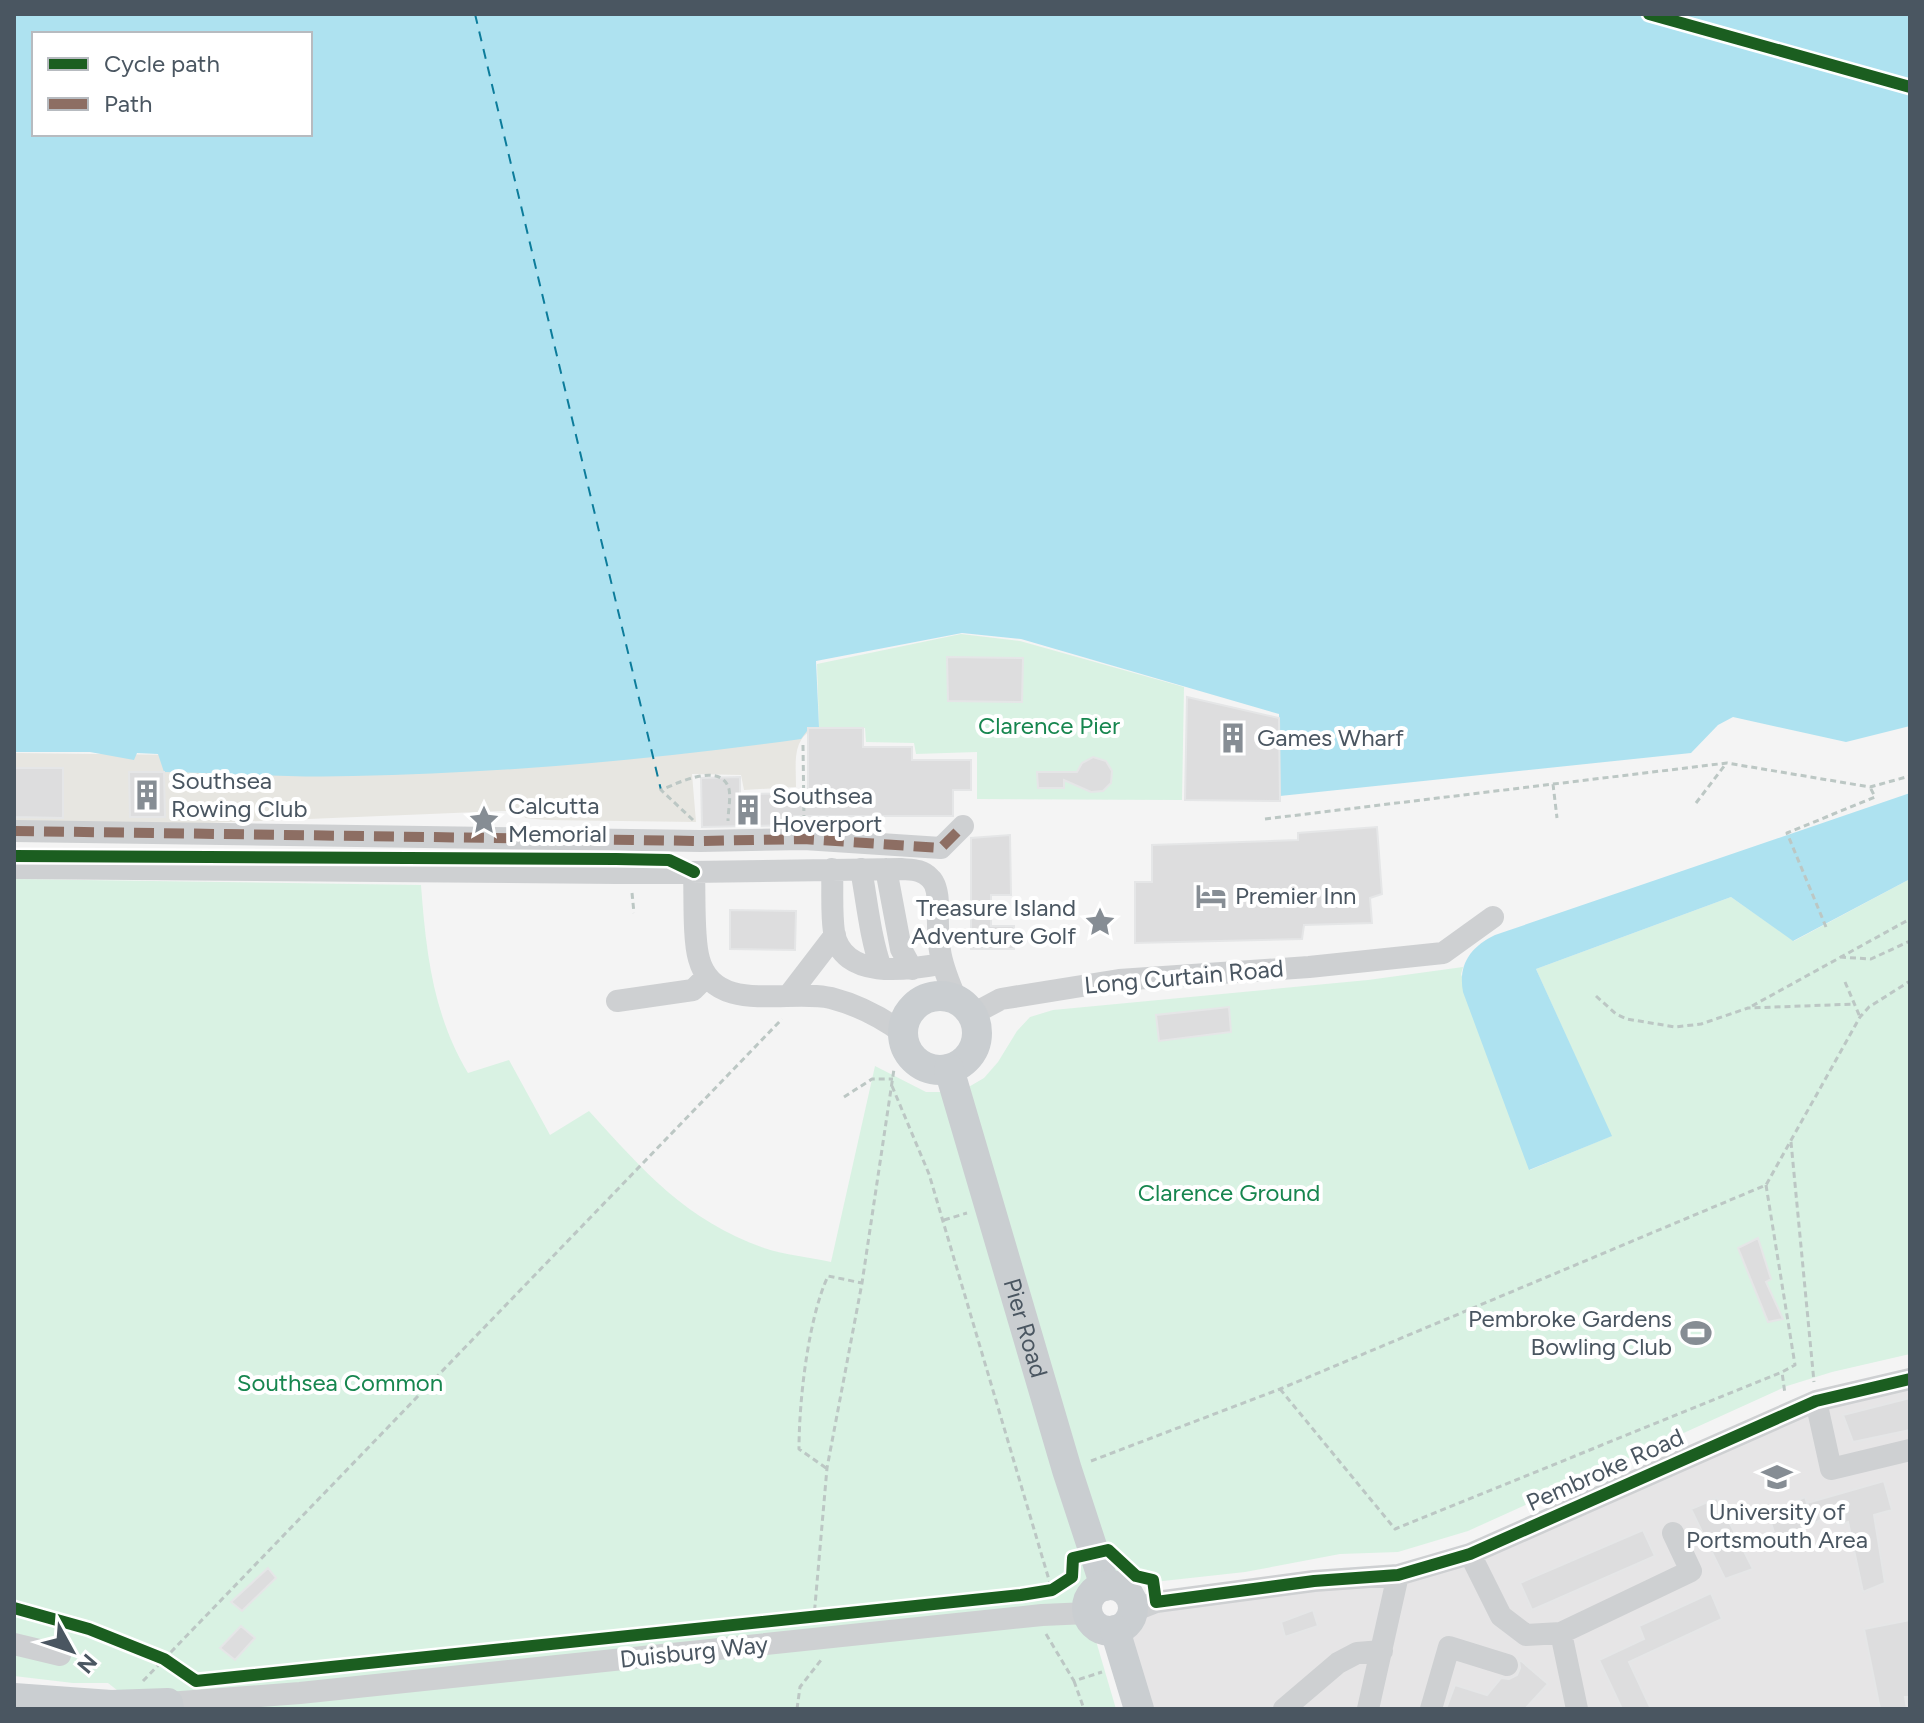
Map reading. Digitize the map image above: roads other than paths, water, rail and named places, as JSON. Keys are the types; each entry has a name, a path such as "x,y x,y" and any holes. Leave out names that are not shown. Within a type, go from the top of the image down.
{"main road":[{"path":"944,996 964,1007 977,1025 974,1048 960,1065 949,1069 927,1068 917,1062 910,1055 903,1033 911,1010 920,1002 944,996"},
{"name":"Pier Road","path":"949,1069 1084,1467 1105,1586"},
{"path":"1124,1621 1098,1627 1088,1613 1091,1596 1097,1589 1105,1586 1122,1588 1129,1594 1124,1621 1139,1709"},
{"path":"14,1698 168,1706"}],"street":[{"path":"14,831 714,841 804,839 941,848 963,826"},
{"path":"14,868 921,871 933,879 938,897 937,936 941,964 964,1007"},
{"path":"832,869 835,935 845,954 860,965 881,968 912,969 941,964"},
{"path":"861,869 871,938 881,968"},
{"path":"886,869 901,949 912,969"},
{"path":"694,872 698,958 707,976 722,989 739,995 828,997 865,1009 903,1033"},
{"name":"Long Curtain Road","path":"964,1007 1119,980 1443,953 1493,917"},
{"path":"789,995 835,935"},
{"path":"617,1001 693,990 707,976"},
{"name":"Pembroke Road","path":"1124,1621 1156,1602 1314,1581 1398,1575 1470,1554 1816,1401 1910,1379"},
{"path":"1816,1401 1831,1469 1910,1450"},
{"path":"1470,1554 1501,1616 1526,1635 1561,1633 1691,1571 1673,1533"},
{"path":"1368,1709 1398,1575"},
{"name":"Duisburg Way","path":"168,1706 1042,1615 1088,1613"},
{"path":"1561,1633 1577,1709"},
{"path":"14,1644 60,1655"},
{"path":"1431,1709 1449,1647 1507,1665"},
{"path":"1284,1709 1338,1663 1357,1653 1382,1651"},
{"name":"Duisburg Way","path":"245,1709 300,1693"}],"water":[{"path":"14,14 1910,14 1910,726 1846,742 1733,717 1718,725 1691,753 1280,796 1279,714 1021,639 962,633 816,661 819,727 807,731 801,739 522,769 329,776 164,772 158,754 137,753 134,760 90,752 14,752"},
{"path":"1910,793 1910,879 1793,941 1731,897 1536,969 1612,1136 1529,1170 1463,992 1464,965 1479,945 1495,935"}],"place":[{"name":"Games Wharf","path":"1233,738"},
{"name":"Southsea Rowing Club","path":"147,795"},
{"name":"Southsea Hoverport","path":"748,810"},
{"name":"Calcutta Memorial","path":"484,820"},
{"name":"Premier Inn","path":"1211,896"},
{"name":"Treasure Island Adventure Golf","path":"1100,922"},
{"name":"Pembroke Gardens Bowling Club","path":"1696,1333"},
{"name":"University of Portsmouth Area","path":"1777,1477"}],"park label":[{"name":"Clarence Pier","path":"1049,726"},
{"name":"Clarence Ground","path":"1229,1193"},
{"name":"Southsea Common","path":"340,1383"}]}
